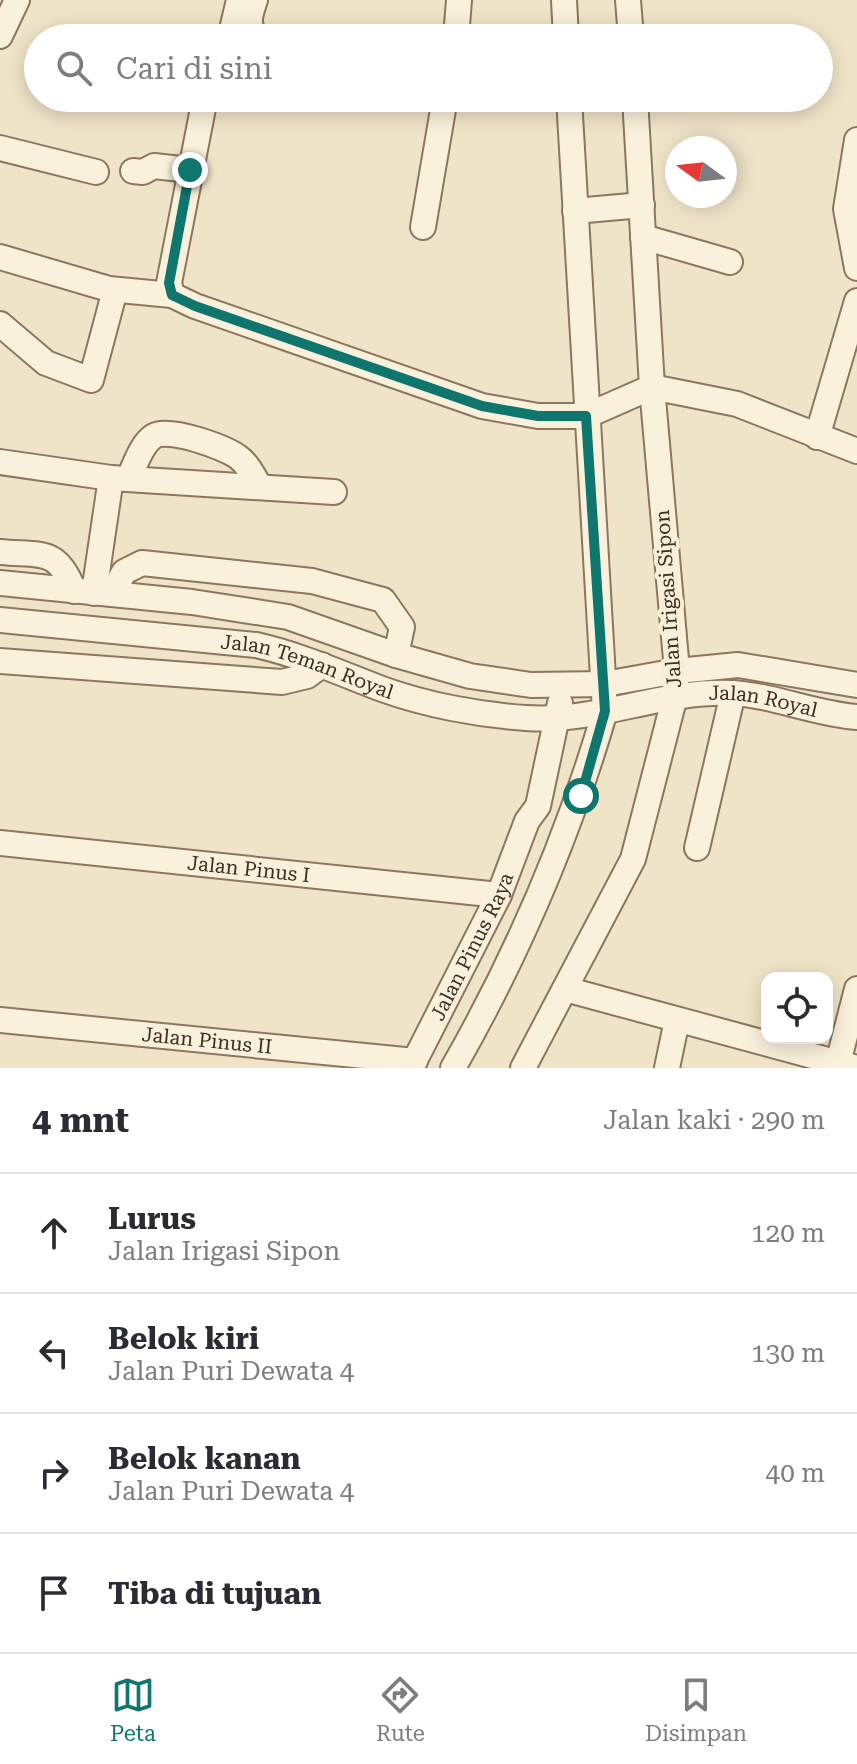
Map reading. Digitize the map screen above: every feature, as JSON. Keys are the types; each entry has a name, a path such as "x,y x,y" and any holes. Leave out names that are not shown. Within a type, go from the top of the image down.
{"street":[{"path":"1,29 17,0"},
{"path":"233,24 239,0"},
{"path":"250,24 255,0"},
{"path":"457,24 459,0"},
{"path":"564,0 565,24"},
{"path":"628,0 630,24"},
{"path":"172,295 169,283 202,112"},
{"path":"423,227 443,112"},
{"path":"453,1068 529,918 581,796 608,710 586,416 583,210 571,112"},
{"name":"Jalan Irigasi Sipon","path":"523,1068 633,859 671,696 672,671 643,237 636,206 635,112"},
{"path":"856,261 846,209 857,140"},
{"path":"0,148 96,172"},
{"path":"133,171 143,172 154,166 190,170"},
{"path":"583,210 636,206"},
{"path":"643,237 730,262"},
{"path":"0,257 115,290 172,295 195,306 482,406 538,416 586,416 652,387 737,404 857,451"},
{"path":"0,324 46,363 91,380 115,290"},
{"path":"817,437 857,301"},
{"path":"94,592 119,479 151,438 165,433 222,448 240,458 260,487"},
{"path":"0,462 119,479 334,492"},
{"path":"0,552 53,558 94,592"},
{"path":"94,592 142,563 312,581 383,600 391,606 402,627 396,655"},
{"name":"Jalan Teman Royal","path":"0,583 288,617 396,655 470,676 554,687 608,683"},
{"name":"Jalan Teman Royal","path":"0,620 256,645 295,654 386,691 464,709 551,718 608,710"},
{"path":"27,663 31,623"},
{"path":"0,661 282,682 307,676 322,665"},
{"name":"Jalan Royal","path":"608,683 672,671 738,665 857,685"},
{"name":"Jalan Pinus Raya","path":"413,1065 499,895 532,813 524,802 551,718 554,687"},
{"path":"697,848 733,693"},
{"name":"Jalan Royal","path":"608,710 671,696 733,693 857,717"},
{"name":"Jalan Pinus I","path":"0,843 499,895"},
{"path":"565,989 848,1065 857,989"},
{"name":"Jalan Pinus II","path":"0,1020 413,1065"},
{"path":"667,1068 677,1020"}],"route":[{"path":"190,170 169,283 172,295 195,306 482,406 538,416 586,416 605,711 581,796"}]}
